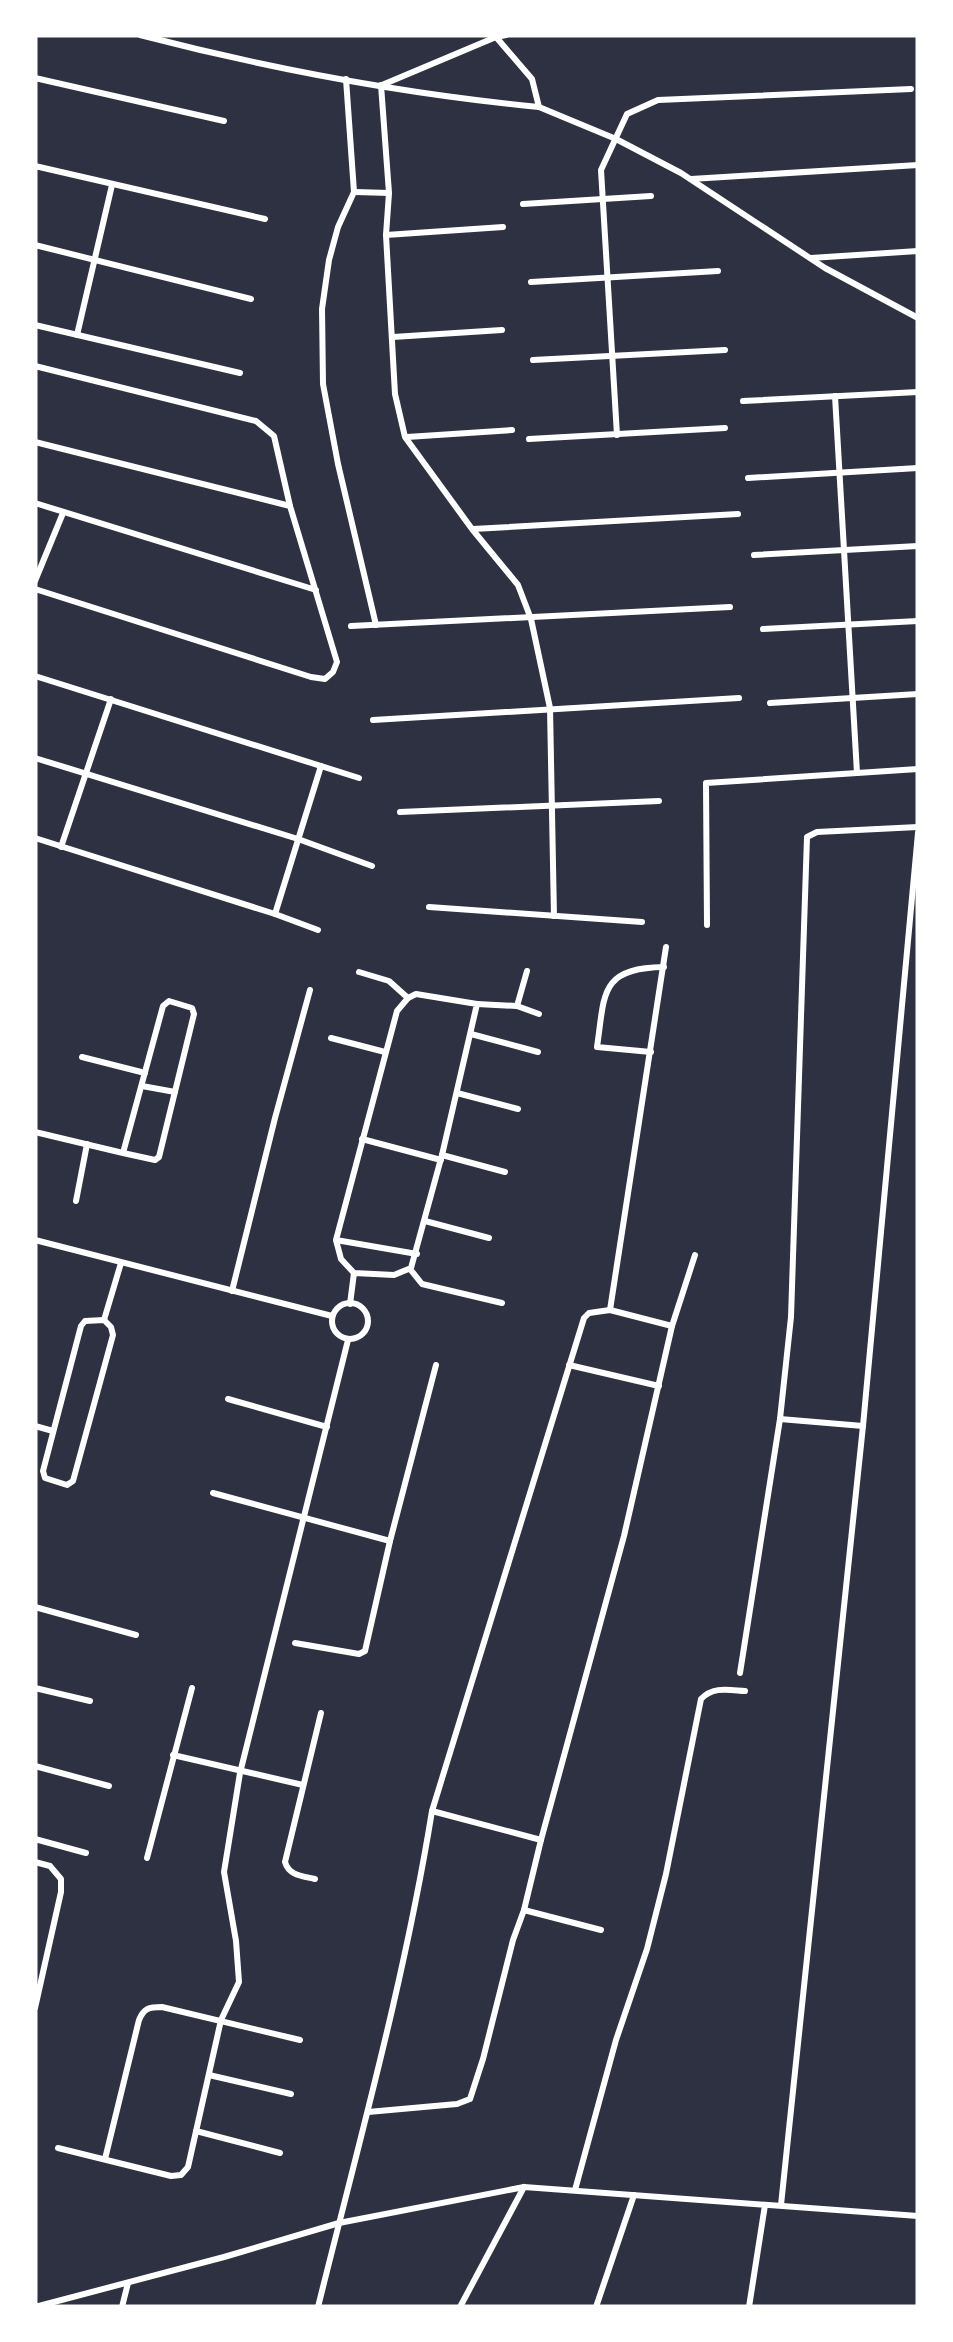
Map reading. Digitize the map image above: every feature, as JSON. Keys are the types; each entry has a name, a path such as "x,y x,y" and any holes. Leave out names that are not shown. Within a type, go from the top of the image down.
{"street":[{"path":"140,35 346,80 467,100 540,107 616,140 689,179 810,258 918,318"},
{"path":"381,85 506,35"},
{"path":"496,36 532,79 540,107"},
{"path":"35,78 224,121"},
{"path":"346,80 354,192 329,260 322,309 323,384 376,625"},
{"path":"381,85 389,193 386,235 395,394 405,437 518,586 530,618 550,708 554,916"},
{"path":"617,435 601,170 627,114 658,100 912,89"},
{"path":"689,179 918,165"},
{"path":"35,166 266,219"},
{"path":"77,335 112,185"},
{"path":"354,192 389,193"},
{"path":"523,204 652,196"},
{"path":"386,235 503,227"},
{"path":"35,244 251,300"},
{"path":"810,258 918,251"},
{"path":"531,282 718,271"},
{"path":"35,325 240,373"},
{"path":"393,337 502,330"},
{"path":"533,360 725,350"},
{"path":"36,369 256,421 274,436 290,506 337,662 333,672 325,679 292,671 35,585 63,512"},
{"path":"743,401 918,392"},
{"path":"834,396 857,774"},
{"path":"529,439 724,428"},
{"path":"405,437 512,430"},
{"path":"35,442 290,506"},
{"path":"748,478 918,468"},
{"path":"35,503 316,590"},
{"path":"472,529 738,514"},
{"path":"754,555 918,546"},
{"path":"351,626 730,607"},
{"path":"763,629 918,621"},
{"path":"35,676 360,778"},
{"path":"770,702 918,694"},
{"path":"373,720 739,698"},
{"path":"62,847 111,700"},
{"path":"35,758 298,839 372,866"},
{"path":"275,914 321,766"},
{"path":"706,925 706,784 918,769"},
{"path":"400,812 659,801"},
{"path":"740,1673 790,1333 807,837 817,832 918,830 863,1426 782,2205"},
{"path":"35,838 318,930"},
{"path":"429,908 642,922"},
{"path":"610,1310 666,947"},
{"path":"650,1052 597,1047 605,992 627,973 664,967"},
{"path":"360,972 389,981 408,998"},
{"path":"517,1006 526,972"},
{"path":"232,1290 310,990"},
{"path":"478,1004 417,1254 410,1269 394,1274 354,1272 340,1258 336,1240 396,1011 408,998 426,994 478,1004 517,1006 539,1014"},
{"path":"35,1132 123,1153 158,1159 194,1014 192,1008 165,1002 123,1153"},
{"path":"471,1034 538,1052"},
{"path":"331,1038 385,1052"},
{"path":"82,1057 145,1073"},
{"path":"142,1086 175,1092"},
{"path":"457,1093 518,1109"},
{"path":"362,1139 505,1172"},
{"path":"76,1201 87,1144"},
{"path":"425,1221 489,1238"},
{"path":"35,1240 332,1316"},
{"path":"336,1240 417,1254"},
{"path":"368,2112 458,2104 470,2099 624,1536 672,1326 695,1255"},
{"path":"104,1320 121,1263"},
{"path":"410,1269 422,1284 502,1303"},
{"path":"350,1304 354,1272"},
{"path":"355,1304 364,1310 368,1321 360,1336 348,1340 334,1331 332,1316 342,1306 355,1304"},
{"path":"318,2307 420,1887 432,1811 584,1318 588,1313 610,1310 672,1326"},
{"path":"104,1320 113,1335 70,1484 42,1475 53,1430 80,1326 86,1321 104,1320"},
{"path":"58,2148 172,2176 188,2167 221,2020 238,1982 236,1941 224,1872 240,1772 348,1340"},
{"path":"569,1365 659,1386"},
{"path":"295,1643 364,1652 436,1366"},
{"path":"228,1399 327,1427"},
{"path":"780,1419 863,1426"},
{"path":"35,1426 53,1430"},
{"path":"213,1494 390,1541"},
{"path":"35,1606 136,1634"},
{"path":"35,1688 90,1702"},
{"path":"147,1858 192,1688"},
{"path":"574,2190 616,2040 647,1949 701,1698 716,1690 745,1691"},
{"path":"316,1879 293,1874 284,1862 320,1714"},
{"path":"173,1755 304,1786"},
{"path":"35,1766 108,1786"},
{"path":"432,1811 541,1840"},
{"path":"35,1839 86,1853"},
{"path":"35,1862 50,1866 62,1879 62,1892 35,2008"},
{"path":"524,1910 600,1930"},
{"path":"105,2159 143,2010 162,2006 300,2040"},
{"path":"209,2075 290,2094"},
{"path":"196,2131 280,2153"},
{"path":"35,2307 340,2223 524,2187 918,2216"},
{"path":"460,2307 524,2187"},
{"path":"596,2307 634,2195"},
{"path":"749,2307 765,2204"},
{"path":"122,2307 128,2283"}]}
